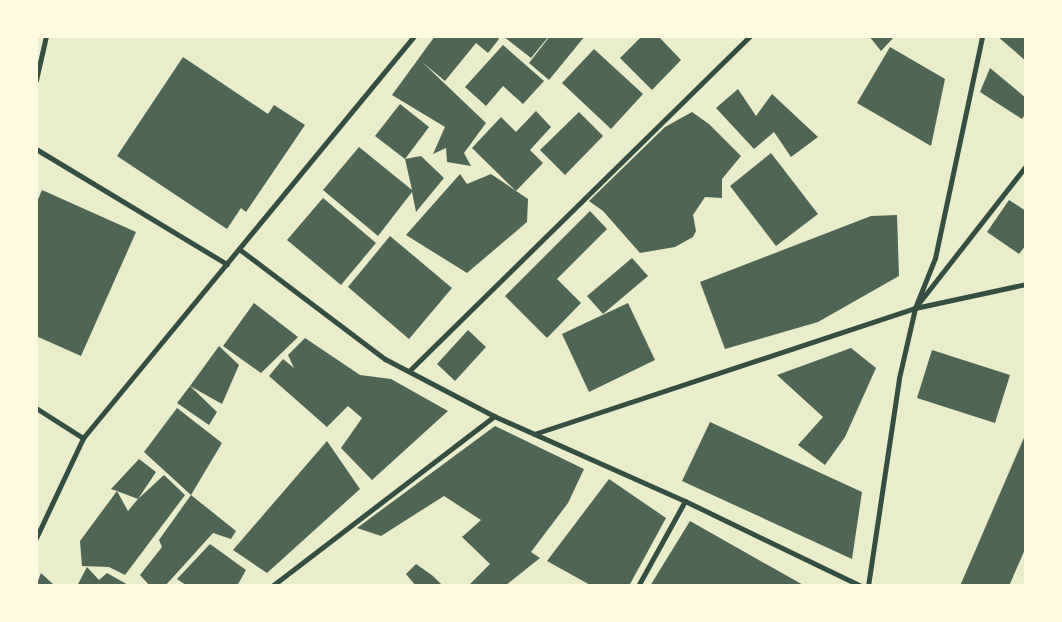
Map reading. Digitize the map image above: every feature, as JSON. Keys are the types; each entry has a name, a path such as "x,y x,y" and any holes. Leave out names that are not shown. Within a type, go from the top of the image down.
{"street":[{"path":"36,80 46,36"},
{"path":"36,538 83,438 414,36"},
{"path":"409,371 750,36"},
{"path":"868,586 899,378 915,308 935,258 982,36"},
{"path":"36,149 227,264"},
{"path":"915,308 1026,166"},
{"path":"239,249 385,359 494,416 685,501 861,586"},
{"path":"534,434 915,308 1026,284"},
{"path":"36,408 83,438"},
{"path":"272,586 494,416"},
{"path":"638,586 685,501"}],"building":[{"path":"435,36 495,36 499,39 488,53 476,43 445,81 422,62 486,123 464,153 471,166 447,162 446,148 433,154 445,127 392,95"},
{"path":"503,36 549,36 531,58"},
{"path":"550,36 585,36 549,80 529,63"},
{"path":"642,36 658,36 681,60 652,90 620,58"},
{"path":"869,36 895,36 881,51"},
{"path":"997,36 1026,36 1026,61"},
{"path":"503,45 544,81 523,104 503,86 486,106 465,87"},
{"path":"890,47 945,79 931,146 857,103"},
{"path":"594,49 643,94 611,129 562,83"},
{"path":"183,57 268,114 274,105 305,125 246,212 241,208 227,229 117,156"},
{"path":"990,68 1026,98 1026,113 1022,119 980,92"},
{"path":"738,89 756,116 772,94 818,137 791,157 774,132 754,149 716,108"},
{"path":"400,104 429,127 405,159 375,136"},
{"path":"536,111 551,127 530,150 543,163 516,191 472,148 501,117 516,132"},
{"path":"579,112 603,136 565,175 540,150"},
{"path":"692,112 709,124 741,156 722,179 722,198 705,197 693,215 696,231 693,237 675,247 640,253 603,211 589,201 665,127"},
{"path":"359,147 412,190 405,159 421,156 444,178 416,212 412,192 378,236 323,190"},
{"path":"771,153 818,214 776,246 730,186"},
{"path":"460,174 467,184 491,174 528,199 527,222 467,273 406,235"},
{"path":"42,190 136,232 81,356 36,336 36,204"},
{"path":"323,198 376,243 341,285 287,240"},
{"path":"1009,200 1026,211 1026,245 1019,254 987,232"},
{"path":"590,211 607,229 557,279 581,303 547,338 505,296"},
{"path":"897,215 899,276 818,322 725,349 700,282 871,216"},
{"path":"390,236 452,288 409,339 348,287"},
{"path":"632,258 648,276 603,314 587,296"},
{"path":"254,303 298,337 261,373 223,346"},
{"path":"628,303 655,360 589,392 562,334"},
{"path":"468,330 486,347 455,381 437,364"},
{"path":"305,338 360,375 391,379 448,411 372,480 341,448 362,418 348,406 327,427 269,376 283,359 294,368 288,355"},
{"path":"219,346 239,365 222,404 190,386"},
{"path":"851,348 876,368 845,437 825,465 798,445 823,417 777,375"},
{"path":"932,350 1010,375 995,423 917,398"},
{"path":"190,386 217,412 209,425 177,403"},
{"path":"177,408 222,443 191,495 144,452"},
{"path":"710,422 862,492 852,559 682,481"},
{"path":"495,426 584,469 568,503 531,552 540,558 505,586 468,586 490,564 462,537 481,520 444,496 381,536 357,528"},
{"path":"1026,433 1026,547 1009,586 960,586"},
{"path":"327,441 360,489 267,573 233,550"},
{"path":"139,459 156,472 138,499 111,489"},
{"path":"164,475 185,495 125,575 109,567 82,566 80,541 117,491 128,511"},
{"path":"609,479 666,518 629,586 592,586 547,561"},
{"path":"191,495 236,531 231,539 213,533 165,586 150,586 140,575 162,547 159,540"},
{"path":"690,521 757,559 805,586 650,586"},
{"path":"210,544 246,570 237,586 187,586 177,579"},
{"path":"416,564 443,586 416,586 406,574"},
{"path":"87,567 99,580 107,573 130,586 77,586"},
{"path":"41,573 55,586 36,586"}]}
